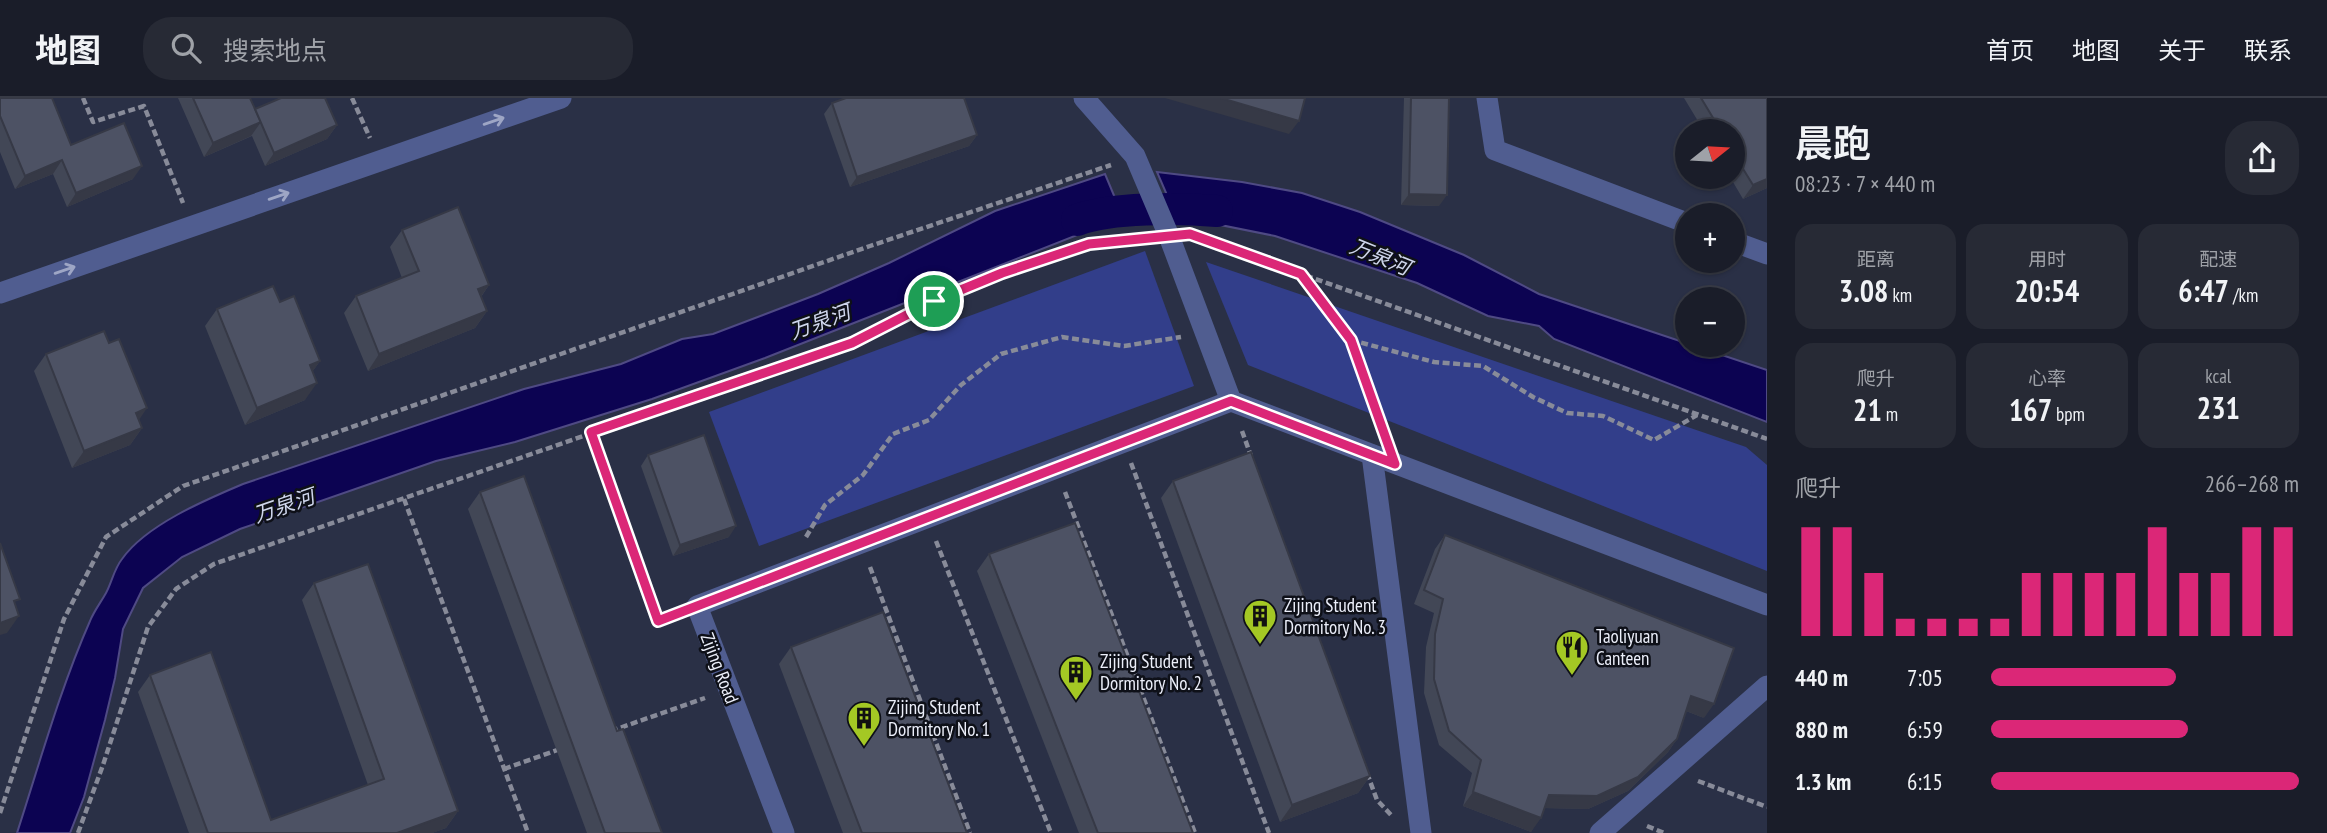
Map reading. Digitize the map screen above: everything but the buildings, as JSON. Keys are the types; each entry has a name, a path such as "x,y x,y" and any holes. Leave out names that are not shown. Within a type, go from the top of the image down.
{"street":[{"path":"0,293 561,98"},
{"path":"1084,98 1135,156 1169,236 1231,401"},
{"path":"1487,98 1495,150 1675,218"},
{"path":"1745,246 1767,254"},
{"path":"696,606 1231,401 1767,605"},
{"path":"1372,455 1411,829"},
{"name":"Zijing Road","path":"696,606 784,833"},
{"path":"1600,833 1767,686"}],"path":[{"path":"83,98 93,122 144,106 192,226"},
{"path":"352,98 380,161"},
{"path":"0,813 64,619 106,537 183,486 857,250 1135,156"},
{"path":"78,833 148,627 176,589 214,564 852,343 934,301 1002,273 1089,244 1190,234 1767,439"},
{"path":"1301,274 1351,340 1395,464"},
{"path":"785,572 825,505 863,475 893,434 929,420 961,385 1002,354 1062,337 1124,345 1206,333"},
{"path":"1351,340 1434,362 1483,366 1533,397 1567,413 1603,416 1654,440 1698,414"},
{"path":"1231,401 1255,465"},
{"path":"591,432 658,621 696,606"},
{"path":"1123,442 1269,833"},
{"path":"1056,468 1195,833"},
{"path":"404,499 528,833"},
{"path":"927,518 1051,833"},
{"path":"862,543 971,833"},
{"path":"604,733 729,689"},
{"path":"504,769 566,747"},
{"path":"1363,762 1377,800 1411,829"},
{"path":"1671,771 1767,807"}],"shaded area":[{"path":"0,98 1767,98 1767,833 0,833"},
{"path":"1145,251 1194,386 759,546 709,412"},
{"path":"1206,262 1746,447 1767,465 1767,571 1248,365"}],"water":[{"path":"1157,172 1242,182 1302,193 1360,212 1464,255 1539,294 1675,339 1675,357 1728,357 1767,370 1767,422 1554,339 1539,326 1488,316 1417,283 1275,236 1176,216"},
{"path":"1105,174 1123,217 765,358 652,399 515,442 436,461 240,529 182,557 143,588 123,629 105,720 84,797 70,833 17,833 79,647 117,567 146,535 177,515 243,484 524,389 621,364 682,339 713,334 818,294 995,211"}],"waterway":[{"name":"万泉河","path":"1077,220 1126,211 1217,211"}],"place":[{"name":"Zijing Student Dormitory No. 3","path":"1260,646"},
{"name":"Taoliyuan Canteen","path":"1572,677"},
{"name":"Zijing Student Dormitory No. 2","path":"1076,702"},
{"name":"Zijing Student Dormitory No. 1","path":"864,748"}],"route":[{"path":"1190,234 1301,274 1351,340 1395,464 1231,401 658,621 591,432 852,343 934,301 1002,273 1089,244 1190,234"}]}
